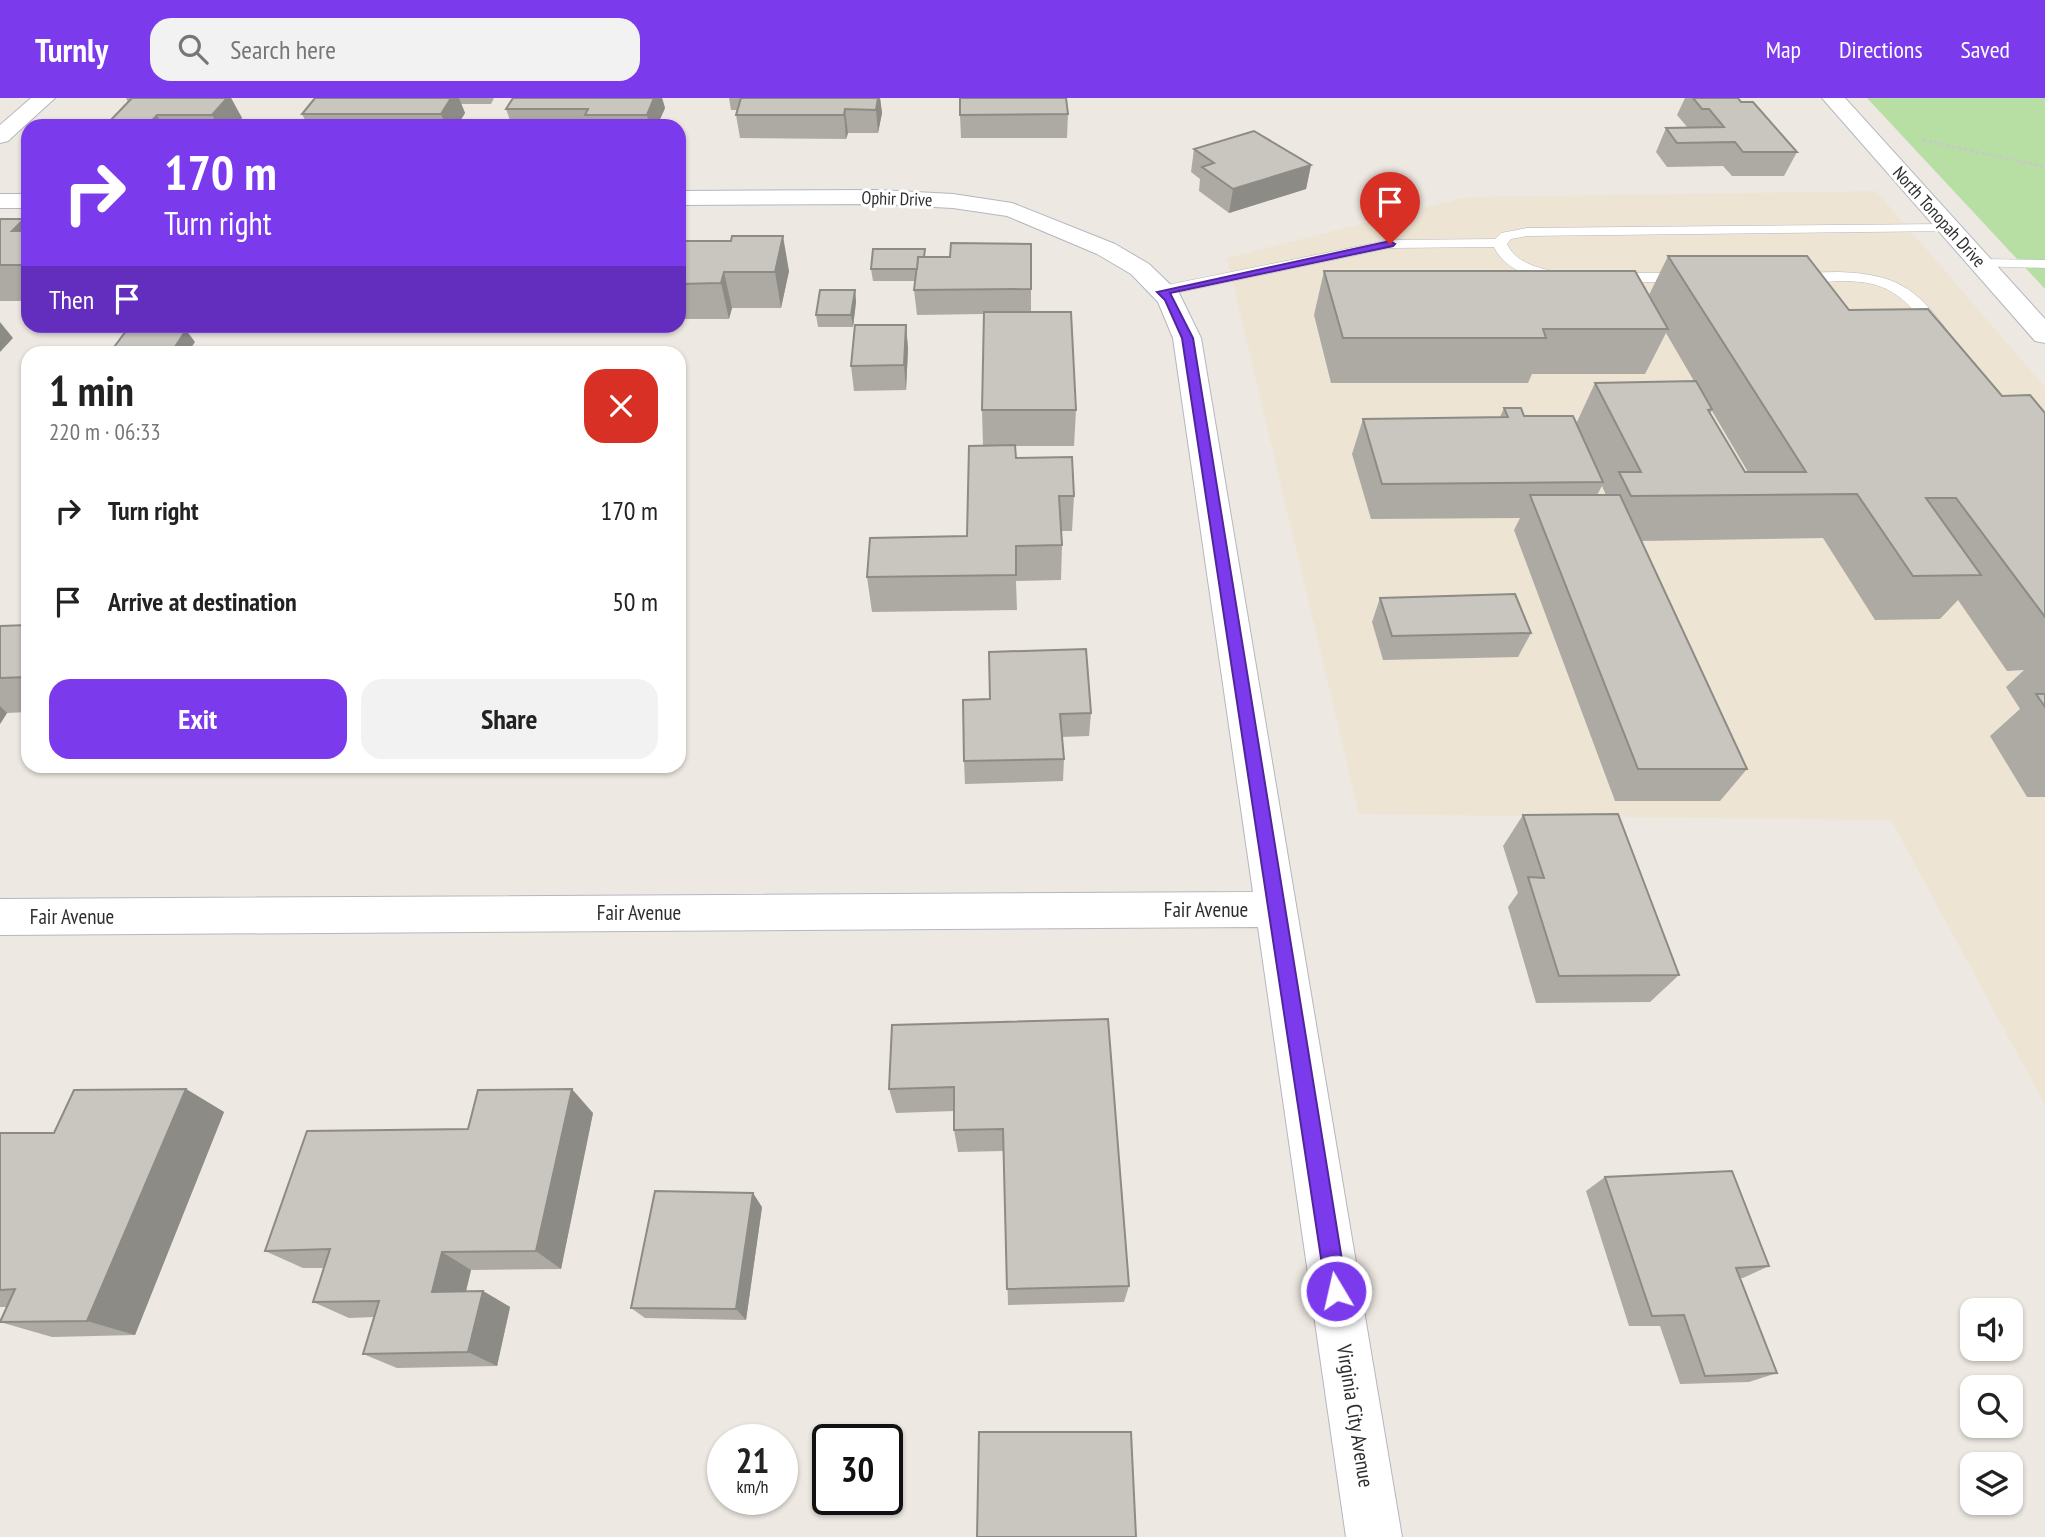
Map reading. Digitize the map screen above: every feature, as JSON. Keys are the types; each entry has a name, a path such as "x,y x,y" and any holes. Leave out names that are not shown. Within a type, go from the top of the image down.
{"street":[{"path":"0,136 44,98"},
{"name":"North Tonopah Drive","path":"1833,98 2045,335"},
{"name":"Ophir Drive","path":"686,198 878,197 953,201 1012,210 1106,249"},
{"path":"0,201 21,201"},
{"name":"Virginia City Avenue","path":"1106,249 1140,269 1170,299 1187,338 1374,1537"},
{"name":"Fair Avenue","path":"0,918 1278,909"}],"lane":[{"path":"1162,292 1390,244 1499,243 1506,236 1527,232 1947,228"},
{"path":"1499,243 1504,255 1524,270 1569,279"},
{"path":"1981,263 2045,264"},
{"path":"1597,279 1708,278"},
{"path":"1777,278 1861,278 1889,283 1912,296 1947,340"}],"path":[{"path":"1912,137 2045,167"}],"shaded area":[{"path":"1876,191 2045,387 2045,1105 1891,820 1359,814 1227,258 1467,197"}],"green space":[{"path":"1867,98 2045,98 2045,289"}],"building":[{"path":"132,98 227,98 212,115 157,115 153,119 112,119"},
{"path":"315,98 451,98 441,114 302,114"},
{"path":"513,98 654,98 647,115 585,115 588,109 506,109"},
{"path":"741,98 878,98 876,110 845,109 844,115 736,115"},
{"path":"960,98 1066,98 1068,114 960,115"},
{"path":"1693,98 1738,98 1741,102 1753,102 1797,152 1743,152 1735,142 1677,143 1666,128 1724,127 1709,109 1702,109"},
{"path":"1254,131 1311,165 1233,189 1202,167 1214,163 1194,149"},
{"path":"0,219 21,219 12,231 21,231 21,265 0,265"},
{"path":"732,236 783,236 775,272 724,272 721,283 686,284 686,241 731,241"},
{"path":"951,243 1031,244 1031,289 914,290 918,257 950,257"},
{"path":"873,249 925,249 924,257 918,257 917,269 871,269"},
{"path":"1668,256 1807,256 1849,310 1928,309 2002,396 2030,395 2045,413 2045,617 1956,498 1926,498 1981,575 1913,576 1857,494 1631,496 1619,472 1641,472 1595,383 1696,381 1712,409 1708,410 1745,472 1806,472"},
{"path":"1324,271 1635,271 1668,329 1543,329 1546,338 1343,338"},
{"path":"820,290 855,290 851,315 816,315"},
{"path":"984,312 1071,312 1076,410 982,410"},
{"path":"855,325 906,325 904,365 851,366"},
{"path":"125,333 184,333 176,346 115,346"},
{"path":"1504,408 1521,408 1524,416 1573,416 1603,482 1382,484 1363,419 1508,417"},
{"path":"1015,445 1016,458 1072,457 1074,496 1059,496 1062,545 1016,546 1016,575 867,577 870,538 967,536 969,446"},
{"path":"1530,495 1620,495 1747,769 1638,769"},
{"path":"1515,594 1531,633 1392,636 1380,598"},
{"path":"21,625 21,677 0,678 0,626"},
{"path":"1086,649 1091,713 1060,714 1064,759 964,761 963,700 990,699 989,652"},
{"path":"2036,694 2045,694 2045,707"},
{"path":"1618,814 1679,975 1559,976 1528,877 1544,878 1523,815"},
{"path":"1108,1019 1129,1286 1007,1289 1003,1129 954,1130 954,1087 889,1089 892,1025"},
{"path":"186,1089 87,1321 0,1322 15,1289 0,1290 0,1133 54,1133 74,1090"},
{"path":"572,1089 536,1251 442,1252 432,1292 483,1291 468,1352 363,1354 379,1301 313,1302 330,1249 265,1251 307,1131 468,1129 478,1090"},
{"path":"1732,1171 1769,1266 1736,1268 1777,1373 1705,1376 1684,1315 1652,1316 1605,1177"},
{"path":"655,1191 753,1193 736,1309 631,1308"},
{"path":"979,1432 1131,1432 1136,1537 977,1537"}],"route":[{"path":"1336,1291 1187,338 1170,299 1162,292 1390,244"}]}
